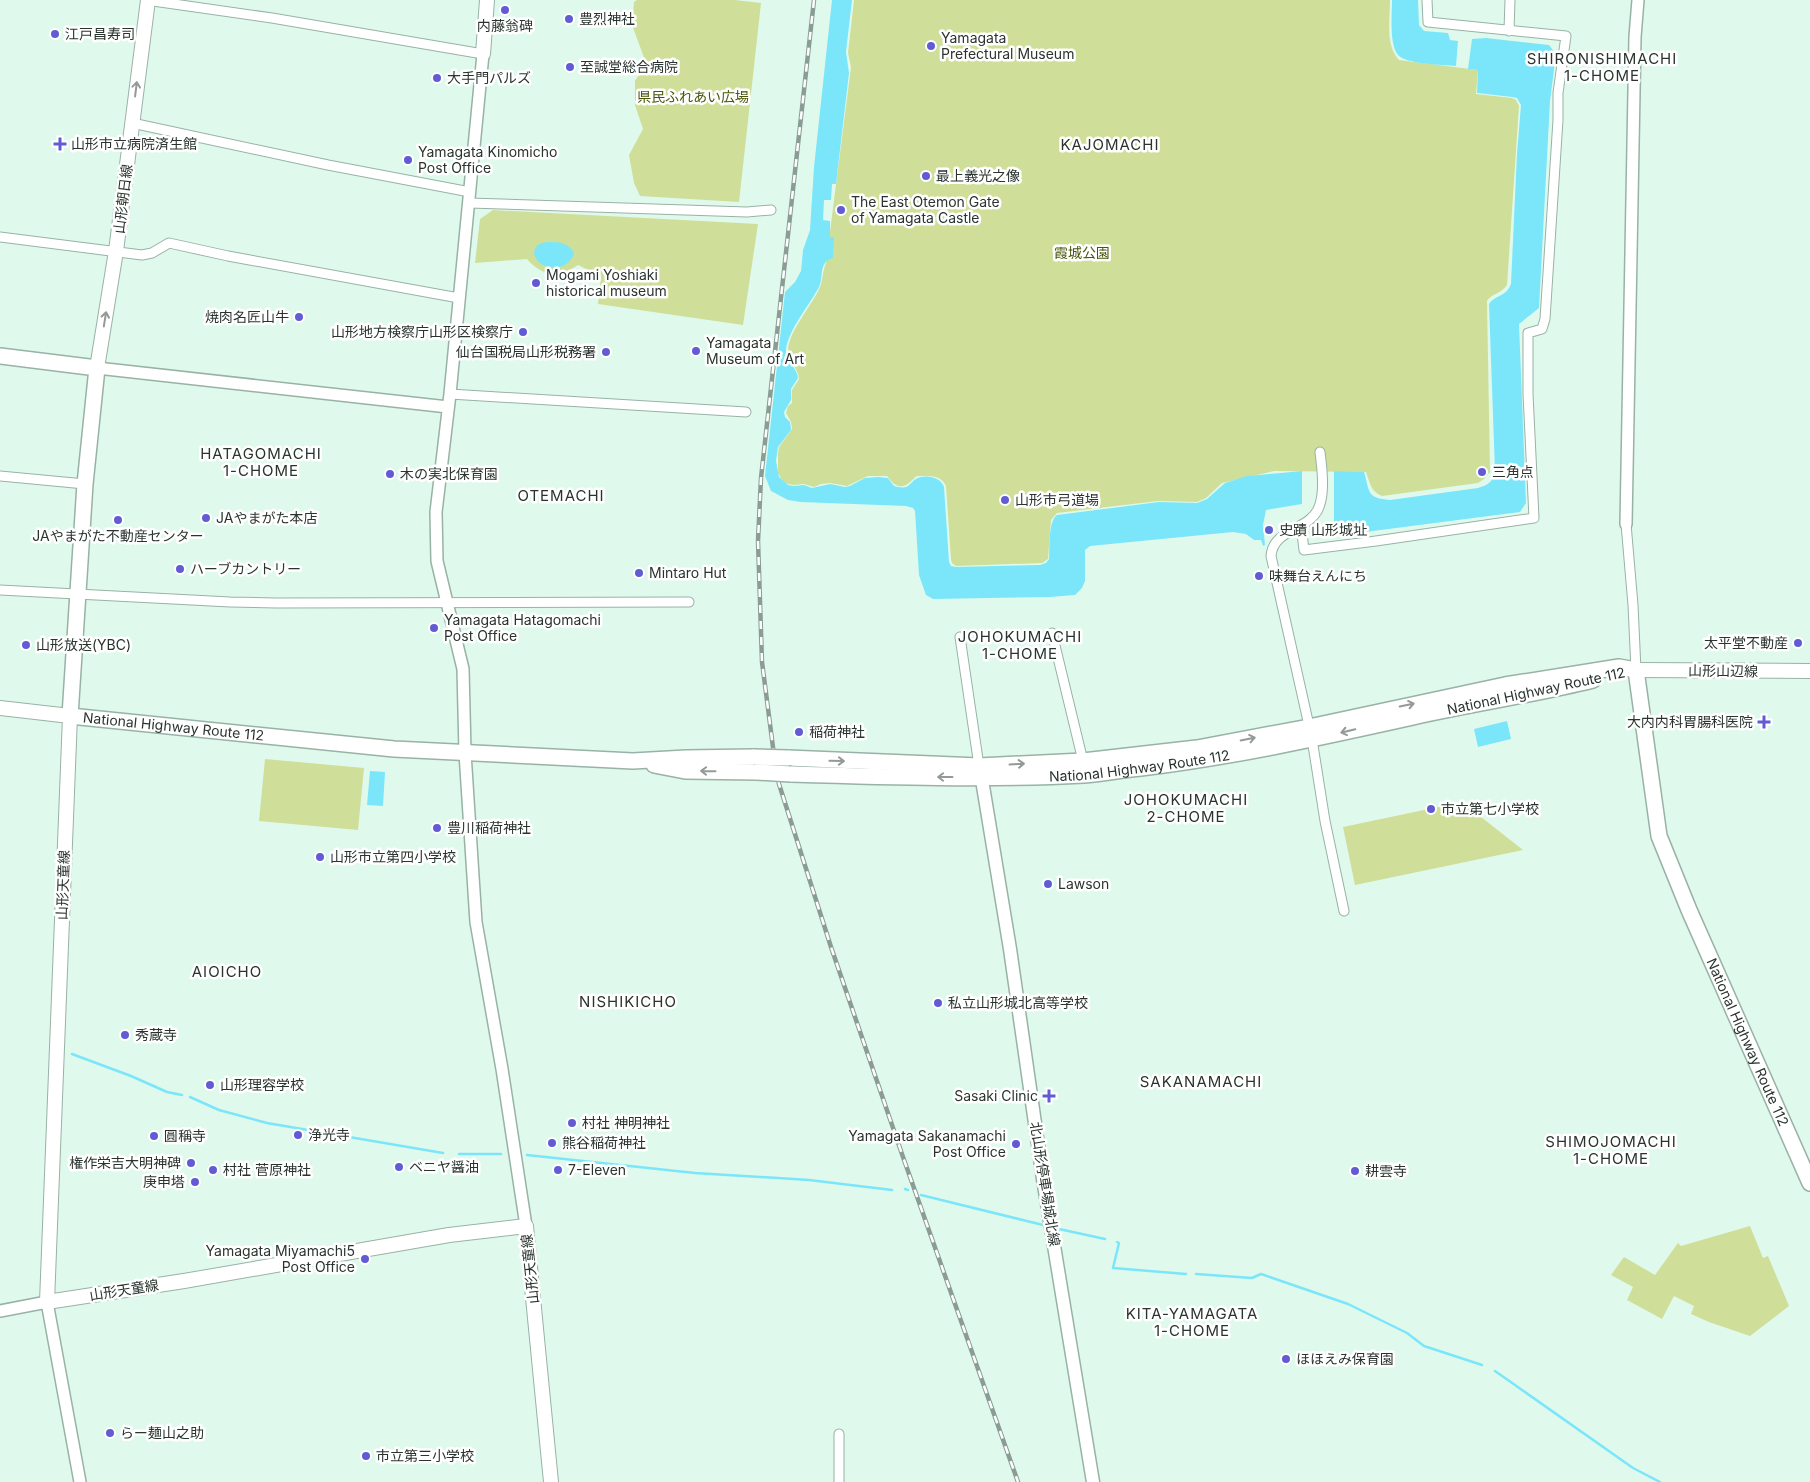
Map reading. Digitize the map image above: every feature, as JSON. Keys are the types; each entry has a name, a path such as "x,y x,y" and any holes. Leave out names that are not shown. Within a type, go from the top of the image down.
{"highway":[{"path":"0,356 97,368"},
{"name":"National Highway Route 112","path":"97,368 85,484 70,716 394,749 633,761 686,758 788,758 980,772 1086,775 1201,761 1505,685 1619,667 1636,670 1659,836 1689,910 1810,1183"},
{"name":"National Highway Route 112","path":"633,761 685,771 882,777 980,772 1197,748 1311,733"}],"main road":[{"name":"山形朝日線","path":"97,368 116,251 147,0"},
{"path":"484,54 487,0"},
{"name":"山形山辺線","path":"1636,670 1810,671"},
{"path":"0,708 70,716"},
{"name":"山形天童線","path":"70,716 47,1302 184,1281 448,1235 526,1226 551,1482"},
{"name":"北山形停車場城北線","path":"980,772 1010,949 1043,1179 1093,1482"}],"street":[{"path":"147,0 272,18 484,54 436,520 437,560 463,669 465,753 476,922 502,1069 526,1226"},
{"path":"1301,525 1304,550 1534,518 1528,394 1528,333 1542,329 1545,319 1558,129 1558,93 1566,36 1428,22 1427,0"},
{"path":"1509,31 1510,0"},
{"path":"1636,670 1626,524 1635,37 1638,0"},
{"path":"132,123 470,197 747,212 770,210"},
{"path":"0,238 142,255 152,253 169,243 228,256 459,298"},
{"path":"97,368 448,407"},
{"path":"450,394 746,412"},
{"path":"1320,452 1323,473 1319,507 1314,515 1275,542 1271,556 1311,733 1325,821 1344,910"},
{"path":"0,476 85,484"},
{"path":"0,590 230,602 689,602"},
{"path":"1052,633 1083,761"},
{"path":"960,637 980,772"},
{"path":"0,1311 47,1302 80,1482"},
{"path":"839,1434 839,1482"}],"green space":[{"name":"県民ふれあい広場","path":"637,0 735,0 761,3 739,202 640,196 634,183 629,155 643,129 635,105 635,81 646,63 632,25 634,2"},
{"name":"霞城公園","path":"854,0 1390,0 1390,40 1399,60 1478,70 1476,94 1512,98 1516,100 1519,106 1507,285 1502,291 1487,301 1490,472 1478,483 1382,496 1373,490 1366,472 1274,471 1222,483 1206,498 1197,502 1158,501 1057,513 1051,520 1048,559 1042,563 956,566 952,563 951,559 946,486 941,479 930,476 917,476 908,484 902,486 895,484 887,476 868,476 847,486 830,483 814,487 783,482 778,473 778,453 779,447 792,429 791,422 786,413 788,406 792,403 792,390 799,379 797,371 788,355 789,344 820,286 826,263 851,67 848,53"},
{"path":"493,210 758,224 743,325 598,304 601,276 578,265 564,272 551,273 538,269 527,259 475,263 480,219"},
{"path":"265,759 364,768 358,830 259,821"},
{"path":"1462,802 1523,850 1355,885 1343,827"},
{"path":"1750,1226 1763,1258 1768,1256 1789,1306 1750,1336 1691,1314 1694,1306 1674,1296 1662,1319 1627,1300 1633,1287 1611,1275 1624,1257 1655,1275 1678,1243 1681,1246"}],"water":[{"path":"832,0 852,0 846,52 849,73 836,184 832,184 831,200 824,200 823,220 830,221 830,237 834,237 833,258 828,260 823,266 819,287 795,326 786,350 786,354 798,378 791,389 791,400 784,412 785,417 790,422 791,430 778,447 776,461 779,477 788,485 804,485 812,488 830,484 845,487 865,478 878,477 888,478 894,486 903,487 908,486 920,477 932,477 940,481 944,487 949,562 951,566 956,567 1040,565 1046,563 1049,559 1052,523 1057,515 1159,502 1197,503 1207,499 1225,483 1247,476 1302,471 1302,504 1266,510 1263,525 1265,545 1263,546 1261,540 1254,540 1246,534 1233,532 1090,546 1085,550 1085,581 1082,588 1075,595 933,599 926,595 919,575 915,511 913,508 906,506 801,502 788,500 771,491 765,476 785,292 795,282 801,271 803,250 810,230 814,167"},
{"path":"1392,0 1418,0 1419,25 1424,31 1448,33 1450,40 1458,41 1456,66 1416,62 1398,55 1392,36"},
{"path":"1486,38 1549,45 1556,54 1550,101 1539,308 1519,324 1526,503 1520,512 1334,536 1334,471 1364,472 1370,493 1377,498 1390,500 1478,488 1490,483 1494,475 1489,304 1506,292 1511,284 1521,105 1517,98 1477,93 1478,70 1468,69 1472,39"},
{"path":"542,243 566,245 572,249 574,253 571,259 561,267 554,268 542,265 534,254 535,248"},
{"path":"1507,721 1511,739 1478,747 1474,729"},
{"path":"370,771 385,772 383,806 367,805"}],"waterway":[{"path":"72,1054 167,1092 182,1095"},
{"path":"190,1097 219,1110 267,1123 443,1153"},
{"path":"459,1154 501,1154"},
{"path":"527,1155 695,1173 809,1180 892,1190"},
{"path":"921,1195 1043,1225"},
{"path":"1059,1229 1105,1239"},
{"path":"1117,1242 1119,1243 1113,1268 1186,1274"},
{"path":"1196,1274 1252,1278 1261,1274 1348,1304 1407,1333 1424,1346 1482,1365"},
{"path":"1495,1371 1633,1468 1660,1482"}],"railway":[{"path":"814,0 761,478 758,541 762,662 774,755 779,784 831,947 1018,1482"}],"place":[{"name":"内藤翁碑","path":"505,10"},
{"name":"豊烈神社","path":"569,19"},
{"name":"江戸昌寿司","path":"55,34"},
{"name":"Yamagata Prefectural Museum","path":"931,46"},
{"name":"至誠堂総合病院","path":"570,67"},
{"name":"大手門パルズ","path":"437,78"},
{"name":"山形市立病院済生館","path":"60,144"},
{"name":"Yamagata Kinomicho Post Office","path":"408,160"},
{"name":"最上義光之像","path":"926,176"},
{"name":"The East Otemon Gate of Yamagata Castle","path":"841,210"},
{"name":"Mogami Yoshiaki historical museum","path":"536,283"},
{"name":"焼肉名匠山牛","path":"299,317"},
{"name":"山形地方検察庁山形区検察庁","path":"523,332"},
{"name":"Yamagata Museum of Art","path":"696,351"},
{"name":"仙台国税局山形税務署","path":"606,352"},
{"name":"三角点","path":"1482,472"},
{"name":"木の実北保育園","path":"390,474"},
{"name":"山形市弓道場","path":"1005,500"},
{"name":"JAやまがた本店","path":"206,518"},
{"name":"JAやまがた不動産センター","path":"118,520"},
{"name":"史蹟 山形城址","path":"1269,530"},
{"name":"ハーブカントリー","path":"180,569"},
{"name":"Mintaro Hut","path":"639,573"},
{"name":"味舞台えんにち","path":"1259,576"},
{"name":"Yamagata Hatagomachi Post Office","path":"434,628"},
{"name":"太平堂不動産","path":"1798,643"},
{"name":"山形放送(YBC)","path":"26,645"},
{"name":"大内内科胃腸科医院","path":"1764,722"},
{"name":"稲荷神社","path":"799,732"},
{"name":"市立第七小学校","path":"1431,809"},
{"name":"豊川稲荷神社","path":"437,828"},
{"name":"山形市立第四小学校","path":"320,857"},
{"name":"Lawson","path":"1048,884"},
{"name":"私立山形城北高等学校","path":"938,1003"},
{"name":"秀蔵寺","path":"125,1035"},
{"name":"山形理容学校","path":"210,1085"},
{"name":"Sasaki Clinic","path":"1049,1096"},
{"name":"村社 神明神社","path":"572,1123"},
{"name":"浄光寺","path":"298,1135"},
{"name":"圓稱寺","path":"154,1136"},
{"name":"熊谷稲荷神社","path":"552,1143"},
{"name":"Yamagata Sakanamachi Post Office","path":"1016,1144"},
{"name":"権作栄吉大明神碑","path":"191,1163"},
{"name":"ベニヤ醤油","path":"399,1167"},
{"name":"村社 菅原神社","path":"213,1170"},
{"name":"7-Eleven","path":"558,1170"},
{"name":"耕雲寺","path":"1355,1171"},
{"name":"庚申塔","path":"195,1182"},
{"name":"Yamagata Miyamachi5 Post Office","path":"365,1259"},
{"name":"ほほえみ保育園","path":"1286,1359"},
{"name":"らー麺山之助","path":"110,1433"},
{"name":"市立第三小学校","path":"366,1456"}],"district":[{"name":"SHIRONISHIMACHI 1-CHOME","path":"1602,68"},
{"name":"KAJOMACHI","path":"1110,145"},
{"name":"HATAGOMACHI 1-CHOME","path":"261,462"},
{"name":"OTEMACHI","path":"561,496"},
{"name":"JOHOKUMACHI 1-CHOME","path":"1020,646"},
{"name":"JOHOKUMACHI 2-CHOME","path":"1186,808"},
{"name":"AIOICHO","path":"227,972"},
{"name":"NISHIKICHO","path":"628,1002"},
{"name":"SAKANAMACHI","path":"1201,1082"},
{"name":"SHIMOJOMACHI 1-CHOME","path":"1611,1150"},
{"name":"KITA-YAMAGATA 1-CHOME","path":"1192,1322"}]}
